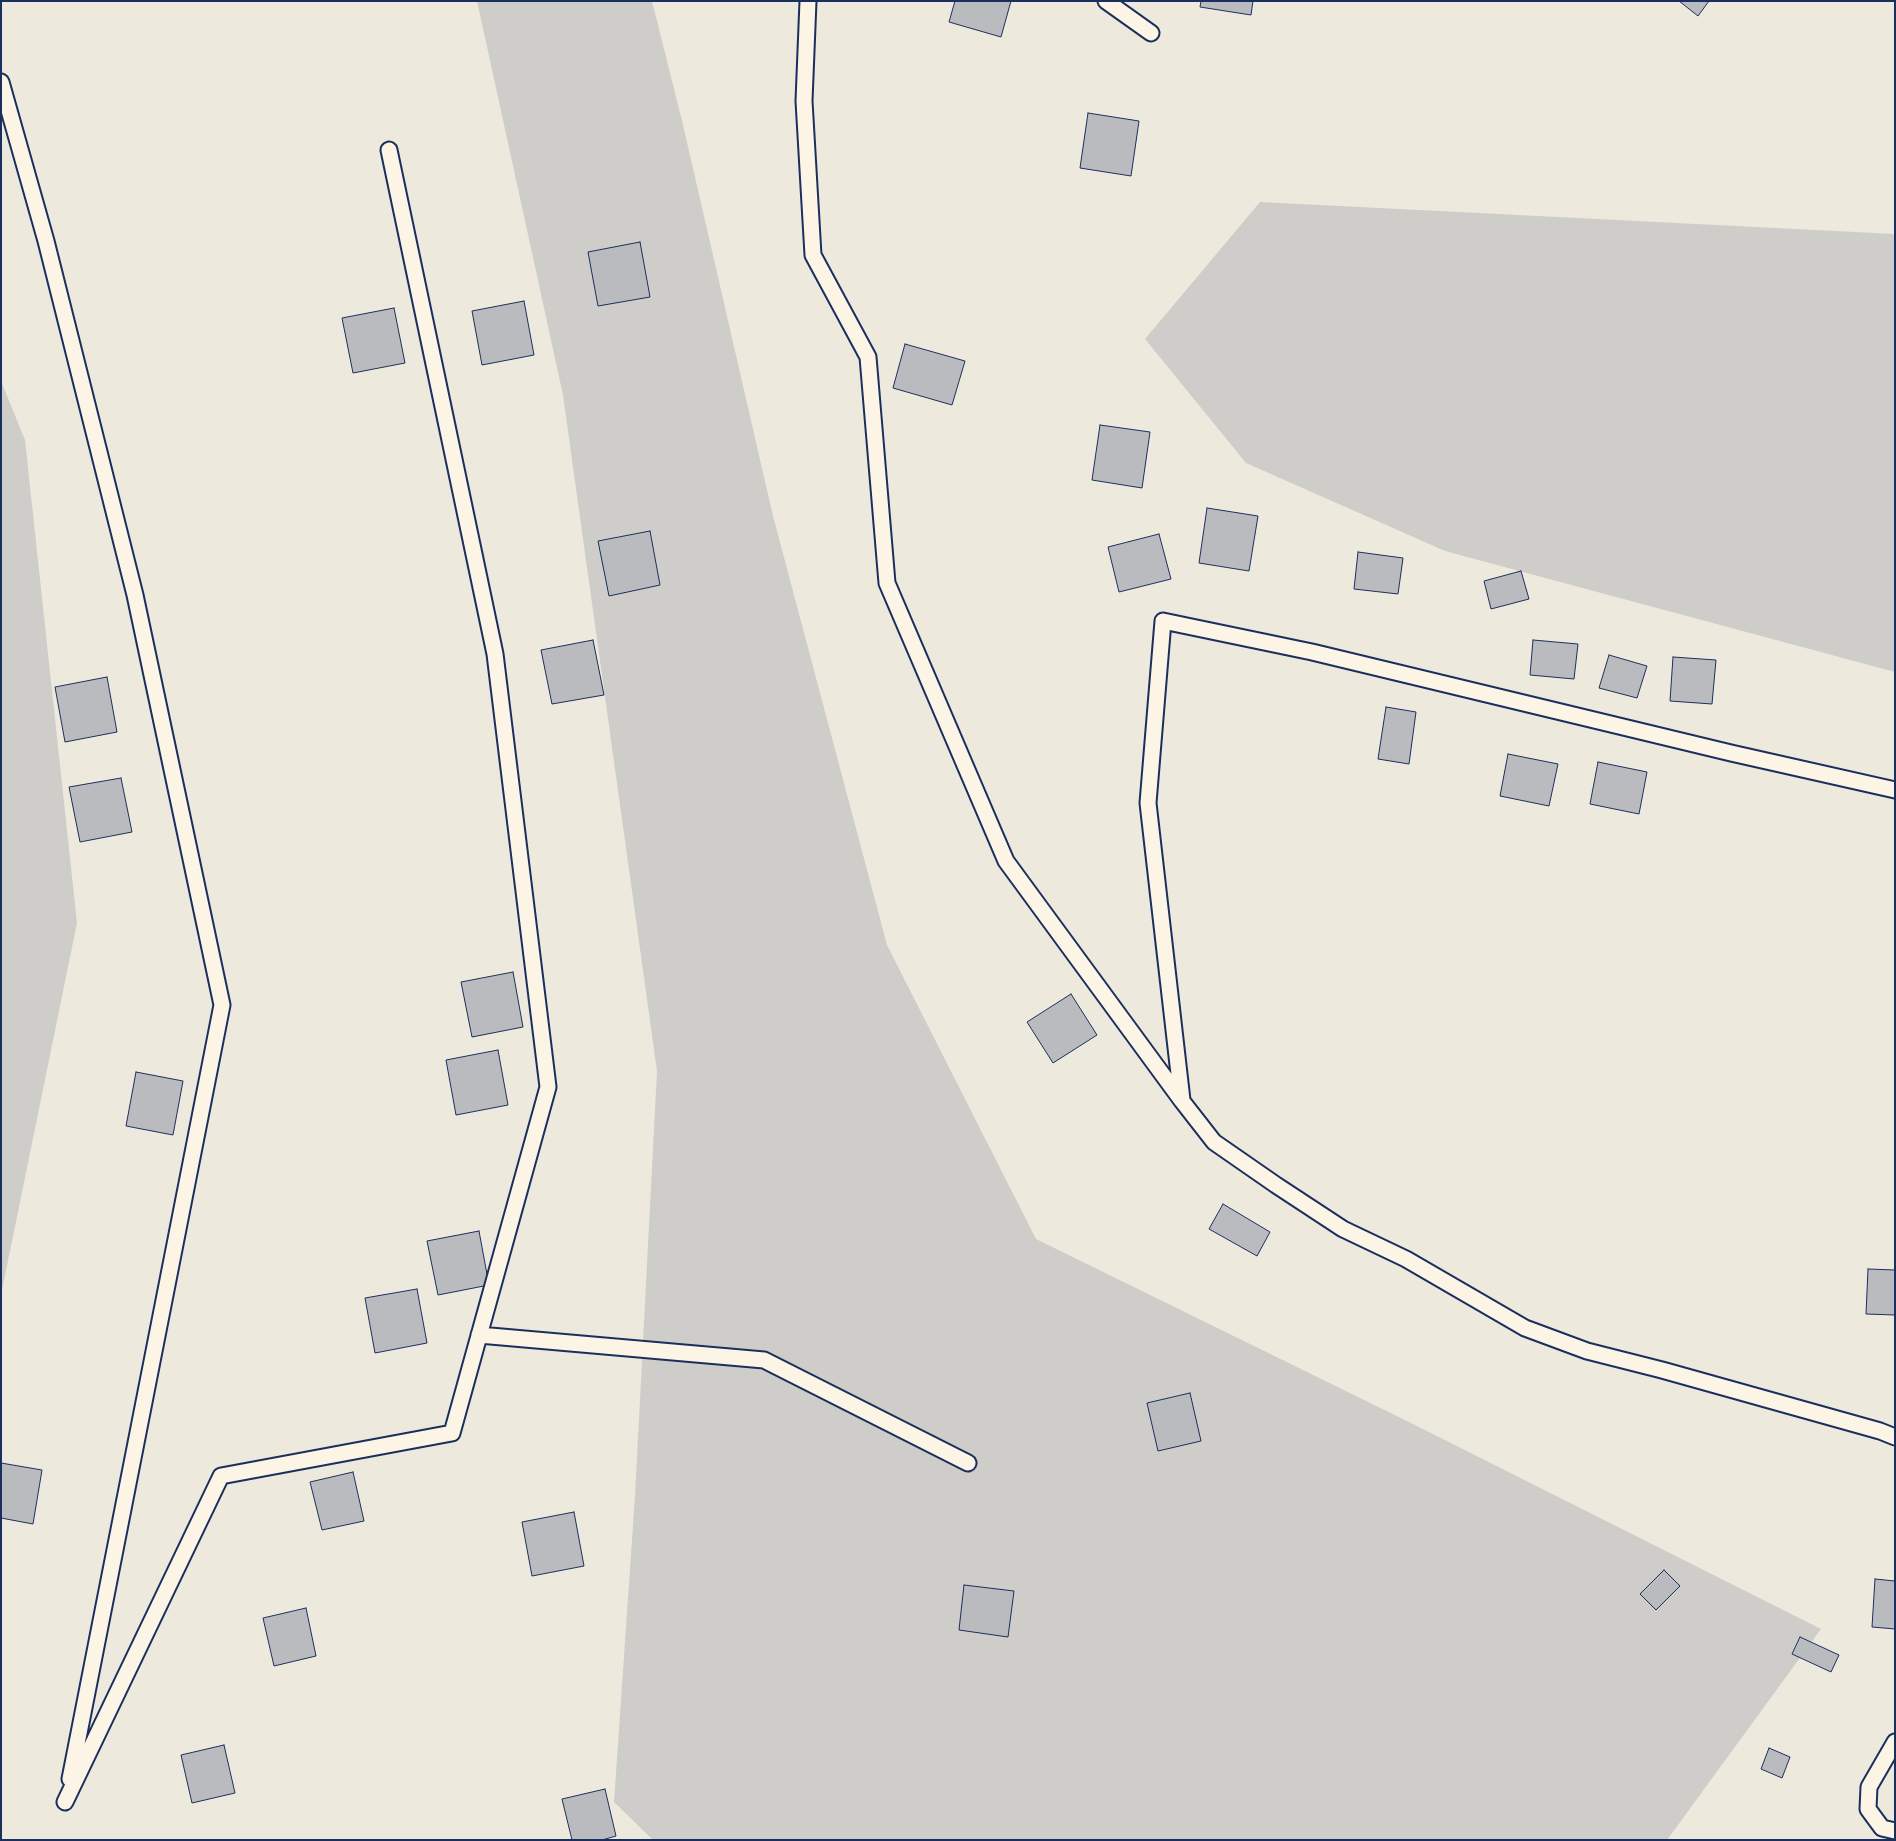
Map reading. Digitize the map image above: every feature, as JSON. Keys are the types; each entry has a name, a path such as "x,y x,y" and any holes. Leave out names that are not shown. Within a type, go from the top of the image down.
{"lane":[{"path":"808,1 804,101 813,255 868,357 887,583 1006,860 1182,1102 1214,1142 1343,1229 1406,1259 1525,1328 1587,1351 1662,1370 1880,1431 1895,1437"},
{"path":"1106,1 1151,33"},
{"path":"1,82 46,241 135,595 222,1005 65,1802 221,1476 452,1433 548,1087 495,654 389,150"},
{"path":"1182,1102 1148,803 1163,621 1312,652 1721,751 1895,790"},
{"path":"479,1335 764,1360 968,1463"},
{"path":"1895,1742 1869,1787 1868,1809 1882,1828 1895,1831"}],"shaded area":[{"path":"477,1 652,1 683,125 773,516 887,945 1036,1239 1411,1423 1821,1629 1667,1840 653,1840 614,1802 635,1496 657,1071 563,395"},
{"path":"1260,202 1895,234 1895,672 1445,551 1246,463 1145,339"},
{"path":"1,381 25,440 77,923 1,1295"}],"building":[{"path":"955,1 1011,1 1001,37 949,22"},
{"path":"1201,1 1253,1 1251,15 1200,7"},
{"path":"1679,1 1709,1 1698,16"},
{"path":"1088,113 1139,121 1131,176 1080,168"},
{"path":"640,242 650,297 598,306 588,252"},
{"path":"524,301 534,355 482,365 472,311"},
{"path":"394,308 405,363 353,373 342,318"},
{"path":"905,344 965,361 952,405 893,388"},
{"path":"1100,425 1150,432 1142,488 1092,480"},
{"path":"1207,508 1258,516 1249,571 1199,563"},
{"path":"650,531 660,585 609,596 598,541"},
{"path":"1159,534 1171,579 1119,592 1108,547"},
{"path":"1358,552 1403,558 1398,594 1354,589"},
{"path":"1521,571 1529,599 1491,609 1484,581"},
{"path":"593,640 604,695 552,704 541,650"},
{"path":"1533,640 1578,644 1574,679 1530,675"},
{"path":"1609,655 1647,666 1637,698 1599,688"},
{"path":"1673,657 1716,660 1712,704 1670,701"},
{"path":"107,677 117,732 65,742 55,687"},
{"path":"1386,707 1416,712 1409,764 1378,759"},
{"path":"1508,754 1558,764 1549,806 1500,796"},
{"path":"1598,762 1647,772 1639,814 1590,804"},
{"path":"121,778 132,832 80,842 69,787"},
{"path":"513,972 523,1027 472,1037 461,982"},
{"path":"1071,994 1097,1035 1053,1063 1027,1022"},
{"path":"498,1050 508,1105 456,1115 446,1060"},
{"path":"136,1072 183,1081 173,1135 126,1126"},
{"path":"1223,1204 1270,1232 1257,1256 1209,1229"},
{"path":"479,1231 489,1285 438,1295 427,1241"},
{"path":"1868,1269 1895,1270 1895,1315 1866,1314"},
{"path":"417,1289 427,1343 375,1353 365,1298"},
{"path":"1190,1393 1201,1441 1158,1451 1147,1403"},
{"path":"1,1463 42,1470 33,1524 1,1518"},
{"path":"353,1472 364,1521 322,1530 310,1482"},
{"path":"574,1512 584,1566 532,1576 522,1522"},
{"path":"1664,1570 1680,1586 1656,1610 1640,1594"},
{"path":"1875,1579 1895,1581 1895,1629 1872,1627"},
{"path":"964,1585 1014,1591 1008,1637 959,1630"},
{"path":"306,1608 316,1656 274,1666 263,1618"},
{"path":"1800,1637 1839,1655 1831,1672 1792,1654"},
{"path":"224,1745 235,1793 192,1803 181,1755"},
{"path":"1769,1748 1790,1757 1782,1778 1761,1769"},
{"path":"605,1789 616,1836 602,1840 572,1840 562,1799"}]}
